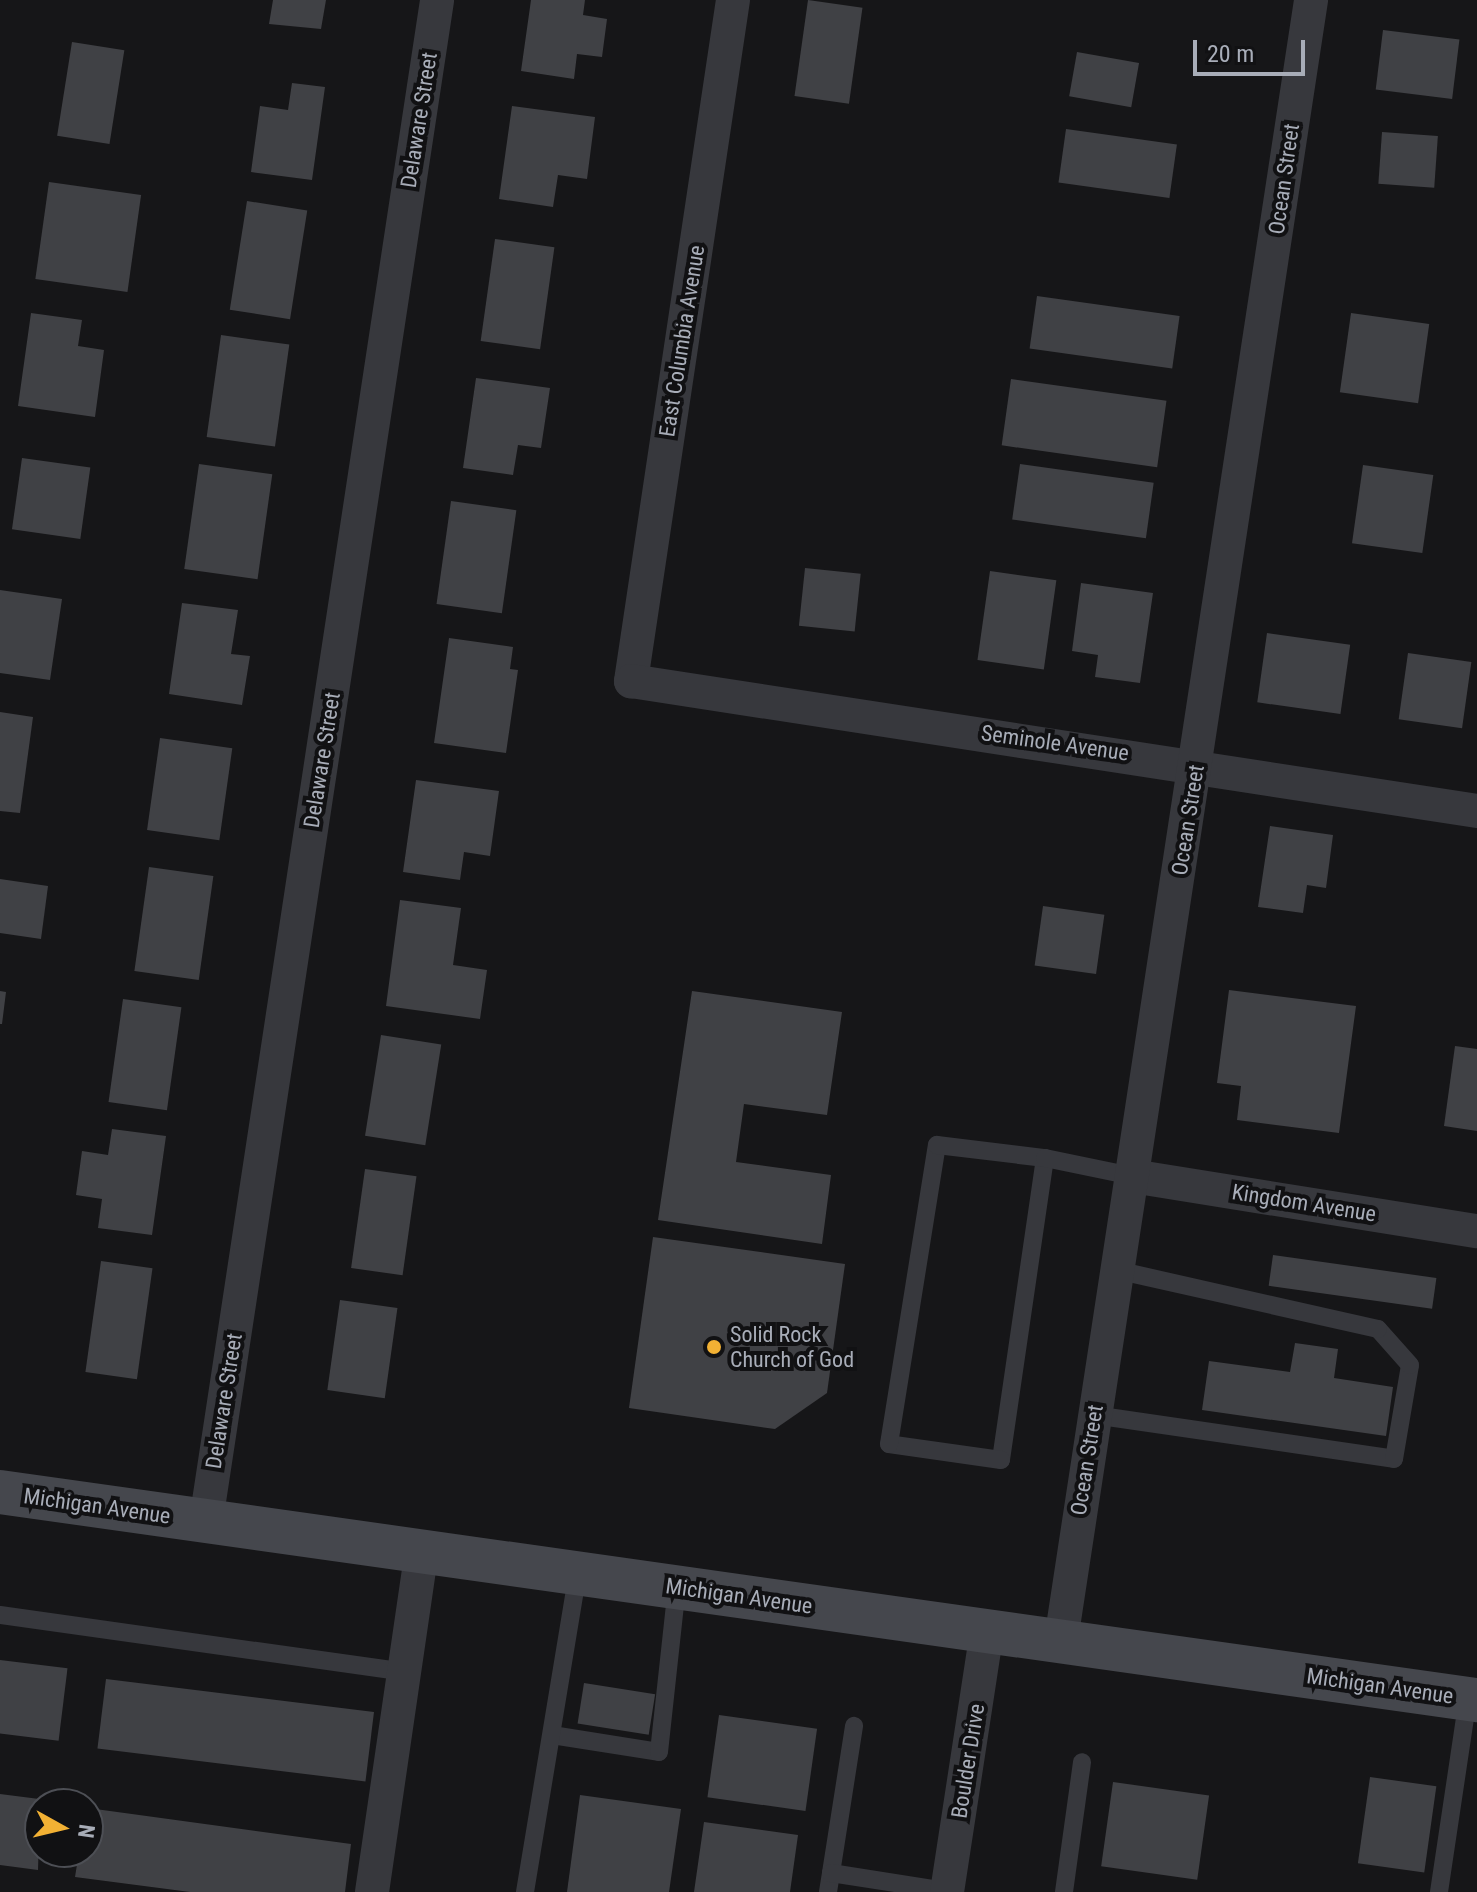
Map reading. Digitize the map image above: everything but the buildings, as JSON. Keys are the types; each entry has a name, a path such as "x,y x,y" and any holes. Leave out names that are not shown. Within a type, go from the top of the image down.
{"main road":[{"name":"Michigan Avenue","path":"0,1492 1472,1700"}],"street":[{"name":"Delaware Street","path":"206,1521 437,0"},
{"name":"East Columbia Avenue","path":"631,681 733,0"},
{"name":"Ocean Street","path":"1061,1640 1311,0"},
{"name":"Seminole Avenue","path":"631,681 1197,763 1477,811"},
{"name":"Kingdom Avenue","path":"1132,1176 1477,1231"},
{"path":"372,1892 422,1551"},
{"name":"Boulder Drive","path":"950,1892 987,1630"}],"lane":[{"path":"1045,1158 1001,1460 889,1444 937,1145 1045,1158 1132,1176"},
{"path":"1094,1415 1394,1459 1410,1365 1378,1329 1196,1283 1116,1270"},
{"path":"525,1892 578,1573"},
{"path":"552,1735 659,1752 677,1587"},
{"path":"0,1615 404,1672"},
{"path":"1439,1892 1472,1700"},
{"path":"854,1726 829,1883 950,1892"},
{"path":"1064,1892 1082,1762"}],"place":[{"name":"Solid Rock Church of God","path":"714,1347"}]}
